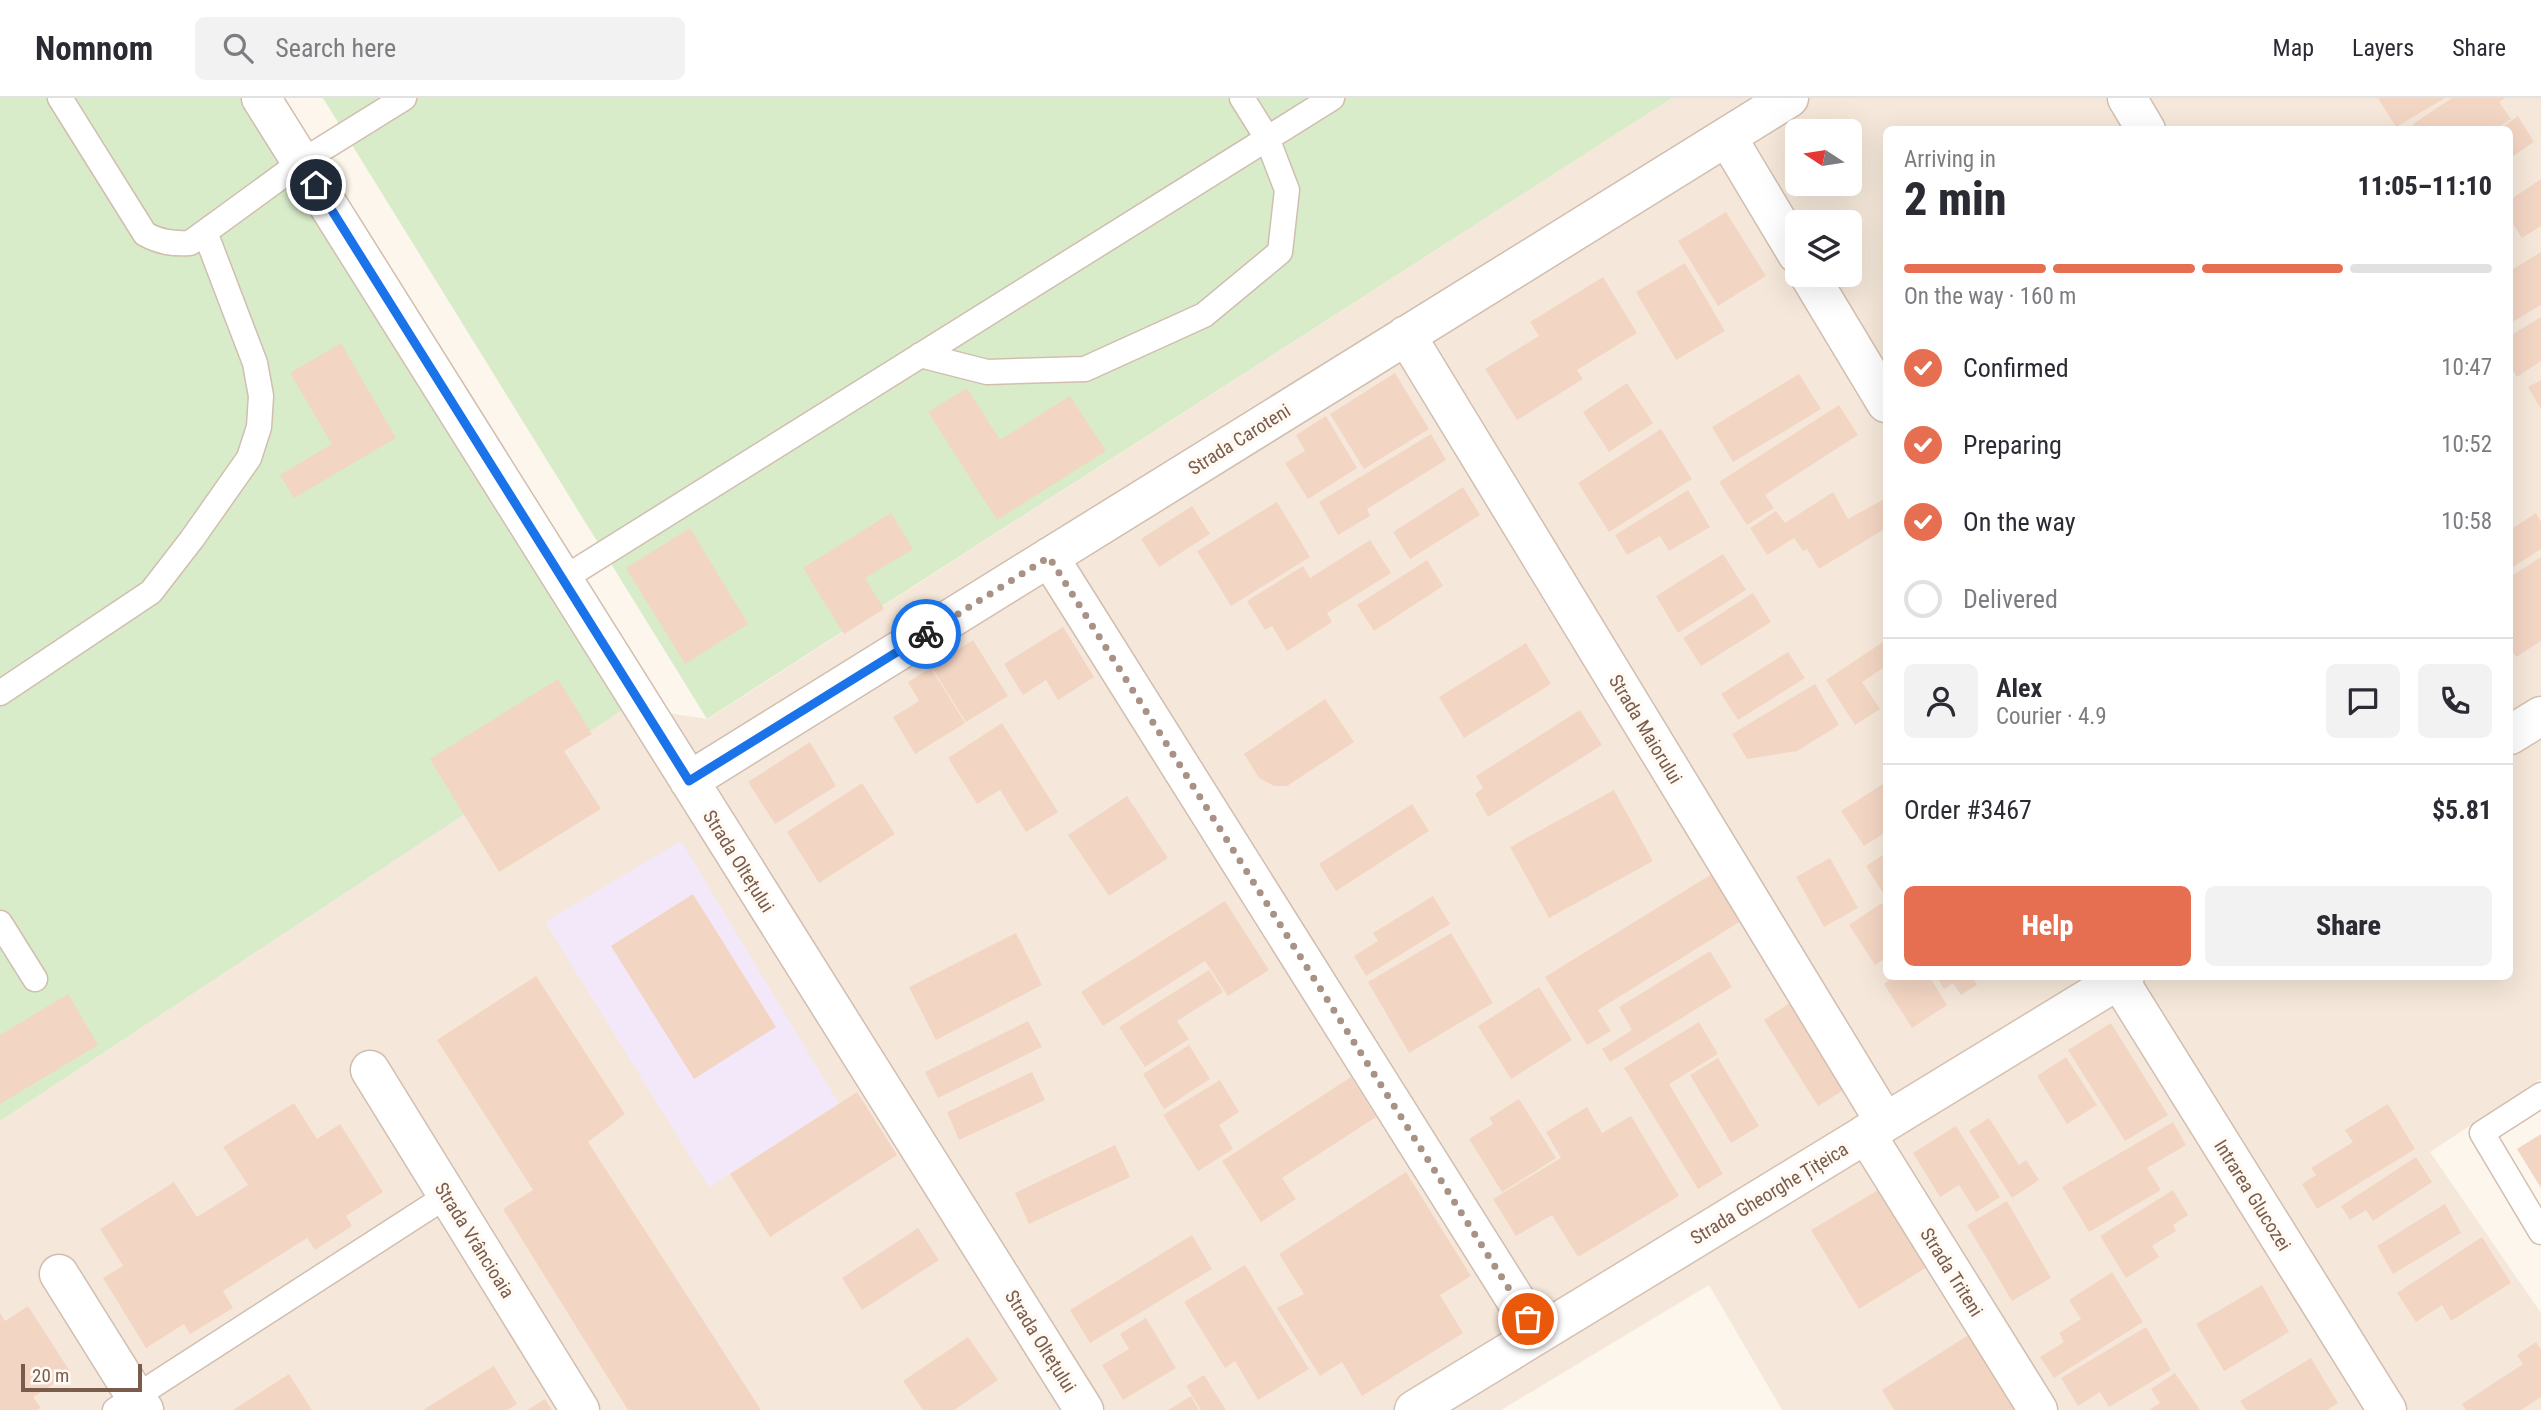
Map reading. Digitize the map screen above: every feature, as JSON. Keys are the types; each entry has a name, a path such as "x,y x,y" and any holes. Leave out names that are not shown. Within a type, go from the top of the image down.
{"street":[{"name":"Strada Oltețului","path":"261,98 1084,1410"},
{"name":"Strada Caroteni","path":"689,781 1789,98"},
{"path":"2127,98 2144,126"},
{"path":"1727,137 1785,234"},
{"path":"1817,287 1883,398"},
{"name":"Strada Maiorului","path":"1406,335 1875,1128"},
{"path":"1049,557 1537,1334"},
{"path":"2513,732 2541,716"},
{"name":"Strada Gheorghe Țițeica","path":"1415,1410 2119,980"},
{"name":"Intrarea Glucozei","path":"2123,980 2387,1410"},
{"name":"Strada Vrâncioaia","path":"370,1070 580,1410"},
{"name":"Strada Triteni","path":"1875,1128 2038,1410"},
{"path":"59,1275 132,1406"}],"lane":[{"path":"60,98 145,234 158,241 174,244 190,243 301,162 404,98"},
{"path":"920,355 987,372 1084,369 1204,315 1280,251 1287,190 1267,138 1242,98"},
{"path":"563,579 1332,98"},
{"path":"0,694 151,592 249,458 259,427 261,396 255,363 205,232"},
{"path":"0,923 35,979"},
{"path":"2541,1095 2482,1133 2541,1232"},
{"path":"132,1406 448,1195"}],"shaded area":[{"path":"1672,98 2541,98 2541,1079 2430,1152 2541,1313 2541,1410 1782,1410 1709,1285 1501,1410 0,1410 0,1121 627,707 708,719"},
{"path":"681,841 839,1104 709,1187 545,922"}],"green space":[{"path":"0,98 251,98 627,707 0,1121"},
{"path":"323,98 1672,98 707,719"}],"building":[{"path":"2378,98 2445,98 2398,126"},
{"path":"2452,98 2505,98 2499,102 2511,119 2501,126 2413,124"},
{"path":"2518,116 2534,142 2513,156 2513,126 2504,126"},
{"path":"2541,179 2541,226 2522,238 2513,224 2513,198"},
{"path":"1726,212 1766,276 1718,306 1678,241"},
{"path":"2541,252 2541,305 2513,321 2513,269"},
{"path":"1685,263 1725,331 1676,360 1636,292"},
{"path":"1603,277 1637,333 1577,370 1583,379 1517,420 1485,369 1539,336 1530,322"},
{"path":"2541,317 2541,361 2517,377 2513,370 2513,334"},
{"path":"341,343 396,438 294,498 280,475 332,444 290,373"},
{"path":"1395,373 1429,429 1364,469 1330,414"},
{"path":"1799,374 1821,409 1733,462 1712,427"},
{"path":"2541,380 2541,409 2528,387"},
{"path":"1627,383 1653,423 1609,452 1583,412"},
{"path":"967,388 1000,440 1070,396 1106,451 997,520 928,412"},
{"path":"1839,405 1858,435 1765,495 1774,508 1747,525 1719,482"},
{"path":"1326,416 1357,468 1308,499 1285,463 1305,451 1296,435"},
{"path":"1661,429 1692,479 1609,532 1578,483"},
{"path":"1431,434 1446,460 1367,509 1370,516 1338,535 1319,502"},
{"path":"1463,487 1480,515 1410,559 1393,532"},
{"path":"1688,490 1710,527 1669,551 1660,536 1627,555 1615,535"},
{"path":"1833,492 1848,519 1883,500 1883,530 1819,569 1807,549 1803,551 1794,538 1767,555 1750,528 1776,511 1785,523"},
{"path":"1277,502 1310,557 1231,606 1197,551"},
{"path":"1192,506 1210,534 1159,567 1141,539"},
{"path":"891,513 913,549 865,578 884,609 844,634 803,568"},
{"path":"2536,513 2541,522 2541,549 2513,567 2513,528"},
{"path":"690,528 748,624 685,664 626,568"},
{"path":"1370,540 1391,573 1327,613 1332,622 1287,651 1272,626 1265,630 1247,601 1303,566 1310,578"},
{"path":"1723,554 1746,590 1678,633 1656,596"},
{"path":"2541,557 2541,641 2516,657 2513,652 2513,575"},
{"path":"1427,560 1443,586 1374,631 1357,605"},
{"path":"1753,593 1771,622 1701,666 1683,638"},
{"path":"1063,627 1094,677 1058,700 1046,680 1023,695 1004,664"},
{"path":"973,640 1008,696 966,722 931,666"},
{"path":"1883,642 1883,668 1862,682 1880,709 1855,725 1826,680"},
{"path":"1526,643 1551,684 1464,738 1439,697"},
{"path":"1788,652 1805,678 1738,720 1721,694"},
{"path":"931,668 965,723 915,754 893,717 919,701 908,682"},
{"path":"558,679 592,734 564,751 601,809 499,872 430,759"},
{"path":"1815,684 1839,725 1797,751 1747,759 1732,734"},
{"path":"1325,699 1354,742 1287,786 1274,786 1259,778 1244,754"},
{"path":"1580,710 1602,745 1488,817 1475,794 1483,788 1476,776"},
{"path":"1002,723 1058,812 1026,832 1000,790 977,804 948,758"},
{"path":"810,742 836,786 775,824 748,782"},
{"path":"862,783 895,834 819,883 787,832"},
{"path":"1883,784 1883,834 1864,846 1841,811"},
{"path":"1614,790 1653,861 1549,918 1510,847"},
{"path":"1127,796 1168,858 1109,896 1068,835"},
{"path":"1412,804 1429,831 1336,891 1319,864"},
{"path":"1883,855 1883,893 1866,866"},
{"path":"1830,858 1858,908 1824,927 1796,877"},
{"path":"1720,869 1749,916 1598,1010 1611,1031 1587,1045 1545,977"},
{"path":"693,894 776,1027 694,1079 611,946"},
{"path":"1433,896 1450,924 1366,976 1354,956 1378,941 1373,933"},
{"path":"1225,901 1269,970 1228,996 1205,961 1103,1026 1081,992"},
{"path":"1882,903 1883,960 1875,965 1849,925"},
{"path":"1016,933 1042,985 936,1040 909,987"},
{"path":"1451,933 1493,1003 1409,1053 1368,982"},
{"path":"1710,951 1732,987 1610,1062 1602,1049 1632,1030 1619,1007"},
{"path":"1209,970 1223,992 1177,1021 1189,1039 1145,1067 1119,1027"},
{"path":"536,976 625,1114 588,1142 761,1410 628,1410 503,1209 533,1190 437,1040"},
{"path":"1889,980 1931,980 1947,1005 1912,1028 1884,984"},
{"path":"1938,980 1974,980 1977,985 1961,995 1953,983 1944,989"},
{"path":"1539,987 1572,1040 1511,1079 1478,1026"},
{"path":"68,994 98,1045 0,1104 0,1035"},
{"path":"1793,1001 1847,1088 1818,1106 1764,1020"},
{"path":"1028,1021 1042,1047 938,1098 925,1072"},
{"path":"1699,1022 1718,1054 1669,1084 1723,1174 1698,1189 1624,1068"},
{"path":"2111,1023 2168,1115 2125,1141 2068,1050"},
{"path":"1189,1045 1210,1079 1164,1109 1143,1074"},
{"path":"2066,1057 2097,1105 2067,1124 2037,1076"},
{"path":"1718,1058 1759,1126 1731,1143 1690,1075"},
{"path":"1032,1072 1045,1100 959,1140 947,1112"},
{"path":"1351,1077 1376,1117 1282,1178 1296,1199 1261,1222 1222,1161"},
{"path":"1220,1080 1239,1112 1219,1125 1233,1149 1198,1171 1163,1115"},
{"path":"857,1092 897,1155 770,1237 730,1174"},
{"path":"1519,1099 1556,1158 1502,1192 1469,1139 1493,1124 1489,1118"},
{"path":"294,1103 317,1139 340,1124 383,1192 346,1216 352,1226 315,1250 307,1238 223,1291 233,1308 190,1334 184,1324 146,1348 103,1278 123,1266 100,1229 174,1182 197,1217 248,1185 223,1147"},
{"path":"2388,1104 2415,1149 2317,1209 2302,1184 2316,1175 2311,1168 2353,1142 2345,1130"},
{"path":"1587,1107 1602,1133 1631,1116 1679,1196 1578,1257 1552,1215 1516,1236 1493,1199 1561,1158 1546,1132"},
{"path":"1989,1118 2019,1165 2026,1160 2039,1180 2012,1198 1969,1131"},
{"path":"2173,1122 2186,1145 2147,1168 2161,1190 2089,1232 2062,1187"},
{"path":"1956,1126 2000,1197 1976,1212 1959,1185 1940,1197 1913,1153"},
{"path":"2541,1134 2541,1188 2517,1149"},
{"path":"1115,1145 1130,1177 1029,1224 1015,1193"},
{"path":"2416,1157 2432,1182 2373,1221 2366,1210 2350,1220 2341,1206"},
{"path":"1406,1172 1471,1276 1440,1295 1463,1333 1362,1396 1342,1362 1320,1376 1277,1308 1304,1294 1279,1254"},
{"path":"1885,1186 1932,1264 1859,1309 1811,1230"},
{"path":"2173,1190 2188,1215 2173,1225 2176,1231 2152,1246 2159,1257 2126,1278 2100,1236"},
{"path":"2007,1201 2051,1278 2012,1301 1967,1225"},
{"path":"2445,1204 2461,1233 2393,1274 2377,1246"},
{"path":"918,1228 939,1260 862,1310 842,1278"},
{"path":"1192,1235 1212,1269 1090,1343 1070,1310"},
{"path":"2482,1237 2511,1283 2451,1321 2442,1305 2416,1322 2397,1293"},
{"path":"1245,1265 1309,1369 1258,1400 1235,1361 1225,1368 1184,1302"},
{"path":"2112,1272 2143,1322 2054,1378 2040,1357 2064,1342 2059,1333 2081,1319 2069,1300"},
{"path":"2262,1285 2289,1332 2224,1371 2196,1324"},
{"path":"28,1306 71,1373 33,1397 41,1408 0,1410 0,1313 5,1321"},
{"path":"1146,1318 1176,1368 1123,1400 1102,1365 1129,1349 1120,1334"},
{"path":"2146,1327 2171,1370 2109,1407 2100,1392 2078,1406 2061,1378"},
{"path":"1970,1334 2018,1410 1894,1410 1882,1390"},
{"path":"968,1337 998,1380 954,1410 923,1410 903,1381"},
{"path":"2536,1342 2541,1350 2541,1397 2521,1410 2466,1410 2462,1404 2523,1364 2517,1355"},
{"path":"2311,1358 2338,1403 2327,1410 2246,1410 2240,1401"},
{"path":"494,1366 517,1404 507,1410 423,1410"},
{"path":"2175,1373 2200,1410 2149,1410 2160,1403 2151,1389"},
{"path":"289,1374 312,1410 233,1410"},
{"path":"1204,1375 1226,1410 1201,1410 1186,1386"},
{"path":"1191,1396 1199,1410 1168,1410"},
{"path":"545,1399 552,1410 527,1410"}],"way so far":[{"path":"926,634 1049,557 1528,1319"}],"route":[{"path":"316,185 689,781 926,634"}]}
